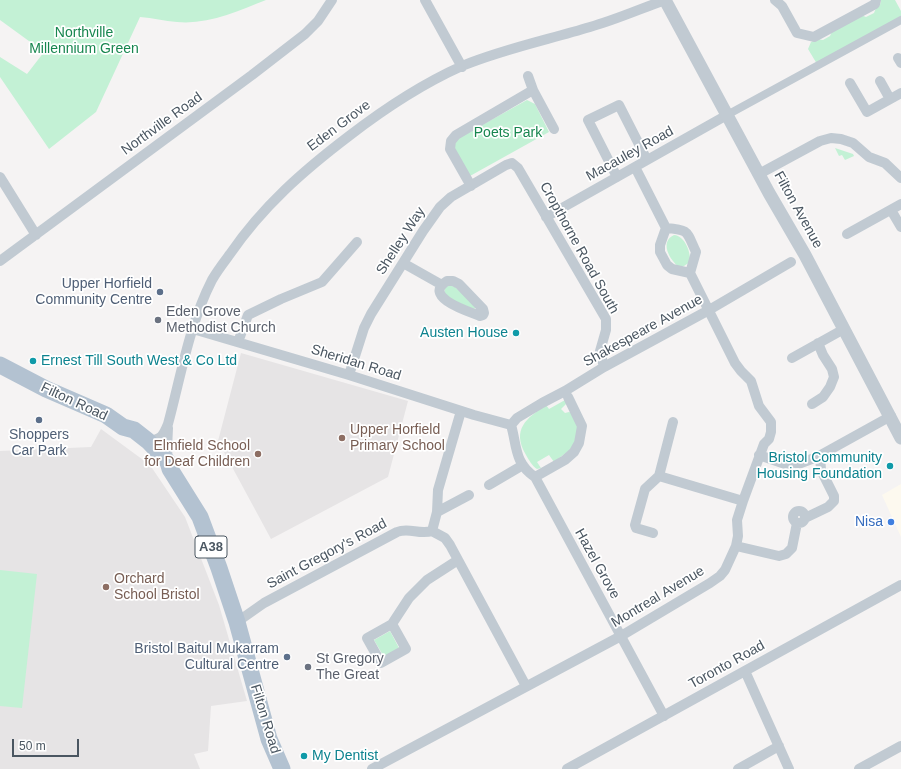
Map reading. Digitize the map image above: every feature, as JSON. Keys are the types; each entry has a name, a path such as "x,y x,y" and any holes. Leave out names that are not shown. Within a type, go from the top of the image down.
{"main road":[{"name":"Filton Road","path":"0,365 46,389 106,415 123,426 134,430 148,441 169,466 200,517 237,622 269,739 282,769"},
{"name":"Filton Road","path":"123,426 126,433 162,466 169,466"}],"street":[{"name":"Northville Road","path":"0,261 252,75 305,34 318,21 332,0"},
{"path":"425,0 462,67"},
{"name":"Eden Grove","path":"148,441 160,438 168,424 197,312 213,278 241,237 265,209 319,158 377,114 410,94 462,67 495,55 591,27 665,0"},
{"name":"Filton Avenue","path":"665,0 759,174 805,255 901,438"},
{"path":"775,0 782,6 797,34 814,37 875,4 876,0"},
{"path":"727,115 901,20"},
{"path":"528,76 533,90 554,129"},
{"path":"880,81 890,99"},
{"path":"850,82 867,112 901,93"},
{"path":"471,186 450,149 451,141 456,135 533,90"},
{"path":"617,177 588,120 619,105 647,160"},
{"name":"Macauley Road","path":"546,217 727,115"},
{"path":"759,174 820,141 831,138 841,139 853,143 869,157 887,164 901,178"},
{"name":"Shelley Way","path":"349,375 364,328 371,314 423,231 440,207 451,197 508,164 514,164 518,168"},
{"path":"635,167 666,228 660,246 660,252 667,265 672,269 690,273 696,252 687,233 682,230 666,228"},
{"name":"Cropthorne Road South","path":"518,168 606,320 606,330 600,351 604,367"},
{"path":"0,177 36,235"},
{"path":"847,234 901,204"},
{"path":"891,210 901,227"},
{"path":"238,342 248,314 322,282 357,242"},
{"name":"Shakespeare Avenue","path":"511,425 517,418 542,403 604,367 709,310 791,262"},
{"path":"403,263 442,285"},
{"name":"Montreal Avenue","path":"372,769 621,636 715,580 725,570 736,546 738,536 737,520 743,501 759,455 770,436 770,422 760,409 751,381 735,363 690,273"},
{"name":"Sheridan Road","path":"193,329 511,425"},
{"path":"792,358 844,329"},
{"path":"812,404 823,397 834,378 832,369 823,355 818,343"},
{"path":"535,477 565,460 574,452 580,443 582,426 569,404"},
{"path":"461,411 438,490 437,512 432,531 442,536 447,541 526,686"},
{"path":"759,455 777,462 794,464 806,461 820,455 890,416"},
{"path":"652,533 636,528 635,525 646,489 658,476 673,422"},
{"name":"Eden Grove","path":"168,424 166,449 169,466"},
{"name":"Hazel Grove","path":"511,425 514,433 516,450 523,465 535,477 664,716"},
{"path":"736,546 774,556 782,556 789,552 793,547 801,521 828,508 834,501 834,496 821,470 820,455"},
{"path":"489,485 523,465"},
{"path":"658,476 743,501"},
{"path":"437,512 469,495"},
{"name":"Saint Gregory's Road","path":"237,622 264,603 396,532 405,530 422,533 432,531"},
{"path":"392,624 409,598 427,580 458,560"},
{"name":"Toronto Road","path":"567,769 578,766 664,716 901,585"},
{"path":"745,671 789,769"},
{"path":"738,769 779,746"},
{"path":"858,769 901,746"}],"shaded area":[{"path":"241,353 408,401 388,477 271,539 218,441"},
{"name":"Orchard School Bristol","path":"101,429 150,465 185,517 219,605 247,701 211,706 208,751 194,754 200,769 0,769 0,451 91,447"},
{"path":"901,484 901,537 882,495"}],"green space":[{"name":"Northville Millennium Green","path":"0,0 266,0 223,16 200,21 177,22 140,17 96,112 49,149 0,77 0,57 27,74 44,52 0,20"},
{"path":"881,0 895,0 901,11 901,18 817,64 808,49 811,42 817,39 823,40 830,36 832,31 842,27 861,15 866,17 874,13 876,8 880,5"},
{"name":"Poets Park","path":"527,100 535,104 549,132 470,176 454,149 454,143 457,139"},
{"path":"835,148 853,154 854,156 845,160 842,155 839,156"},
{"path":"674,235 678,236 684,241 688,249 690,262 684,266 679,267 672,260 668,251 667,242"},
{"path":"449,285 455,287 477,307 474,309 459,304 444,295 445,288"},
{"path":"565,400 567,403 561,409 565,413 573,413 578,424 575,446 554,462 549,455 537,462 541,468 537,469 529,461 522,446 520,438 523,425 546,405 549,409"},
{"path":"0,570 37,574 22,708 0,706"},
{"path":"390,631 399,648 384,657 374,640"}],"place":[{"name":"Upper Horfield Community Centre","path":"160,292"},
{"name":"Eden Grove Methodist Church","path":"158,320"},
{"name":"Austen House","path":"516,333"},
{"name":"Ernest Till South West & Co Ltd","path":"33,361"},
{"name":"Shoppers Car Park","path":"39,420"},
{"name":"Upper Horfield Primary School","path":"342,438"},
{"name":"Elmfield School for Deaf Children","path":"258,454"},
{"name":"Bristol Community Housing Foundation","path":"890,466"},
{"name":"Nisa","path":"891,522"},
{"name":"Orchard School Bristol","path":"106,587"},
{"name":"Bristol Baitul Mukarram Cultural Centre","path":"287,657"},
{"name":"St Gregory The Great","path":"308,667"},
{"name":"My Dentist","path":"304,756"}]}
